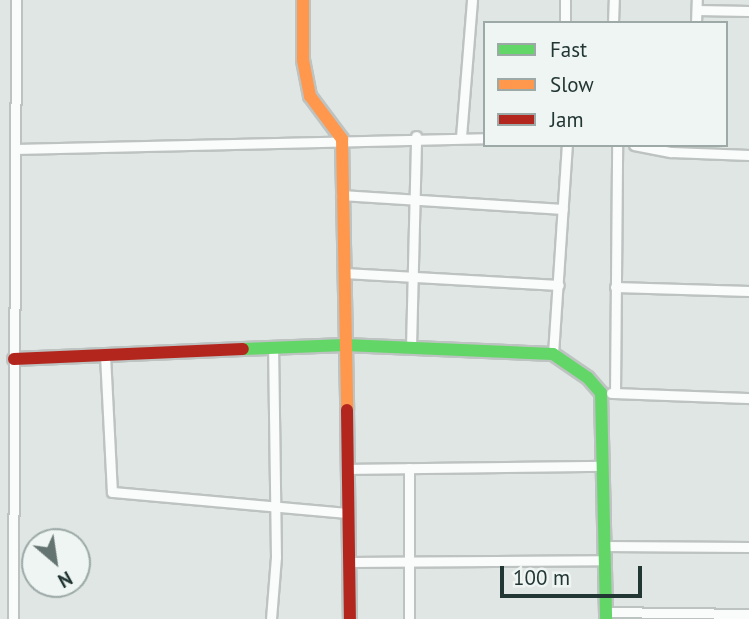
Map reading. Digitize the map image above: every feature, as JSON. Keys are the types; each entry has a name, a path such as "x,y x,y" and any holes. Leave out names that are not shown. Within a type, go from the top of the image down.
{"street":[{"path":"13,619 16,0"},
{"path":"303,0 303,60 310,96 342,139 350,619"},
{"path":"461,137 472,0"},
{"path":"565,0 565,21"},
{"path":"613,21 614,0"},
{"path":"697,5 749,11"},
{"path":"15,149 416,136 483,138"},
{"path":"411,347 416,136"},
{"path":"553,354 567,147"},
{"path":"615,393 617,147"},
{"path":"664,147 749,155"},
{"path":"341,195 416,197 563,209"},
{"path":"344,273 413,274 559,285"},
{"path":"615,287 749,291"},
{"path":"14,359 345,345 553,354 588,378 601,393 605,615 749,614"},
{"path":"271,619 275,507 273,348"},
{"path":"105,355 113,492 348,513"},
{"path":"601,393 749,398"},
{"path":"347,469 603,466"},
{"path":"409,468 409,619"},
{"path":"604,546 749,547"},
{"path":"349,562 604,560"}],"traffic: fast":[{"path":"243,349 345,345 553,354 588,378 601,393 606,619"}],"traffic: slow":[{"path":"303,0 303,60 310,96 342,139 347,410"}],"traffic: jam":[{"path":"14,359 243,349"},
{"path":"347,410 350,619"}]}
